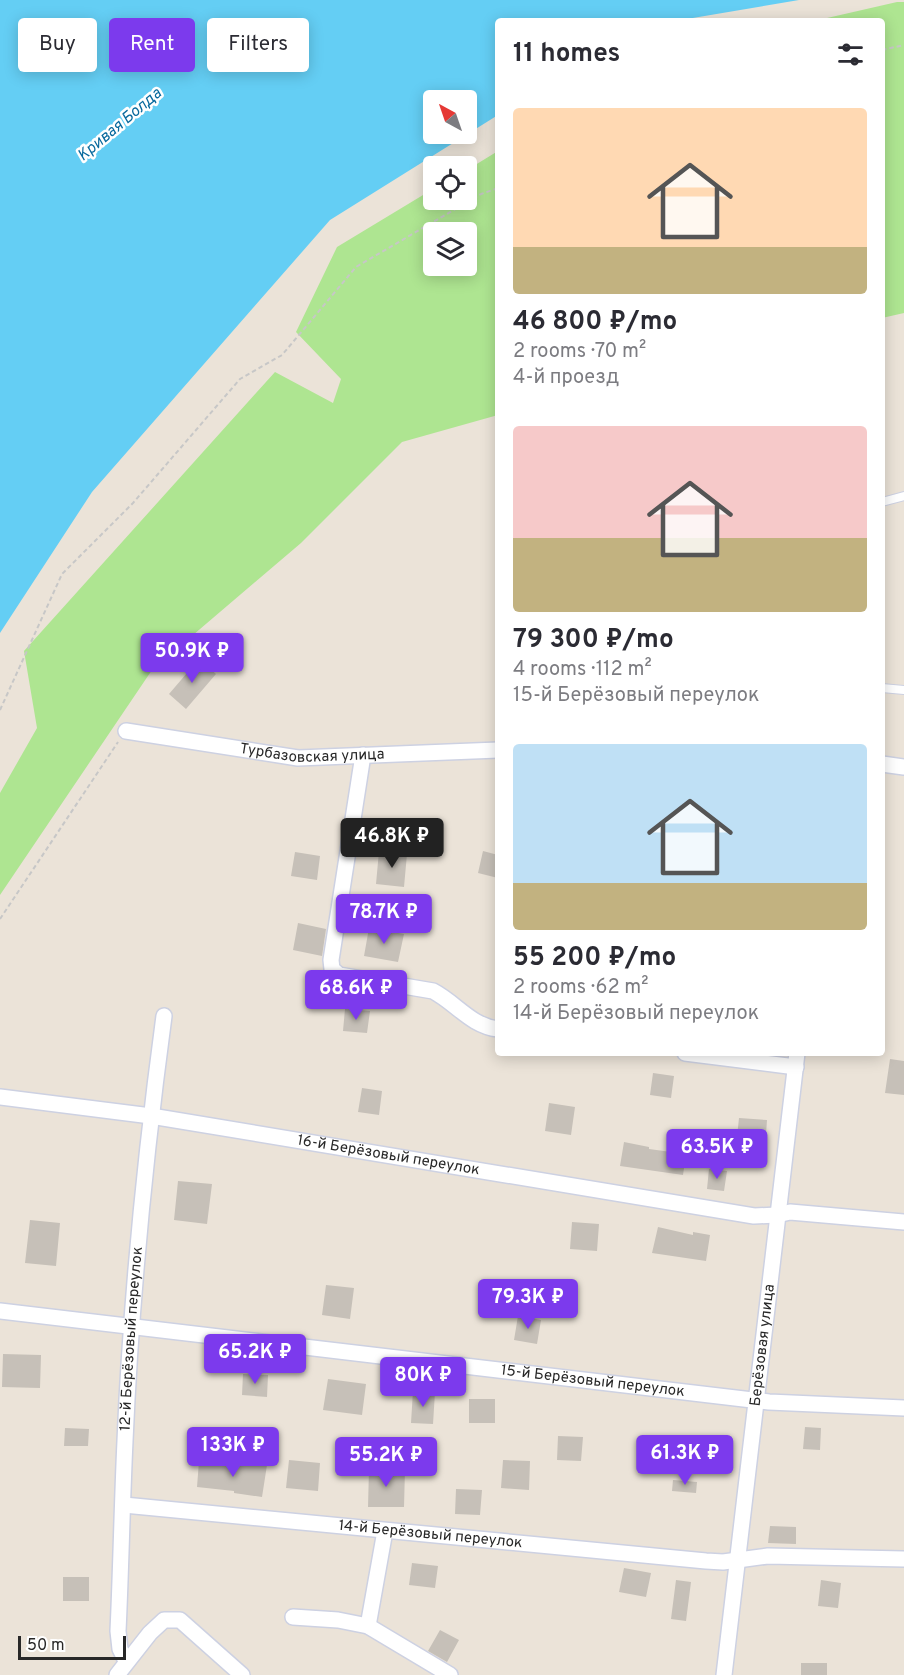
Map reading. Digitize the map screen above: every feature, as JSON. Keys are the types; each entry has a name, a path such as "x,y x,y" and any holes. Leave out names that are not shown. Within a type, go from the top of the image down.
{"street":[{"name":"Турбазовская улица","path":"126,731 298,758 495,750"},
{"path":"363,755 331,960 332,969 339,975 433,991 446,998 475,1022 495,1028"},
{"path":"885,764 904,767"},
{"name":"12-й Берёзовый переулок","path":"126,1661 120,1649 118,1631 125,1442 132,1326 151,1116 164,1016"},
{"path":"733,1056 796,1060"},
{"name":"Берёзовая улица","path":"724,1675 758,1401 796,1060"},
{"name":"16-й Берёзовый переулок","path":"0,1097 151,1116 754,1216 790,1212 904,1222"},
{"name":"15-й Берёзовый переулок","path":"0,1311 758,1401 904,1408"},
{"name":"14-й Берёзовый переулок","path":"124,1505 706,1561 768,1556 904,1559"},
{"path":"368,1626 385,1531"},
{"path":"293,1617 338,1620 368,1626 450,1675"},
{"path":"117,1675 126,1661 164,1620 180,1620 242,1675"}],"lane":[{"path":"885,501 904,496"},
{"path":"885,688 904,690"}],"path":[{"path":"885,49 904,45"},
{"path":"0,710 62,574 134,503 240,379 282,356 356,267 481,194 495,189"},
{"path":"0,919 126,731"}],"green space":[{"path":"904,2 904,313 885,317 885,18 827,18"},
{"path":"495,153 495,416 402,442 301,543 152,670 0,895 0,793 37,728 24,651 275,372 333,403 341,379 296,332 337,247 423,195 423,210 477,210 477,164"}],"water":[{"name":"Кривая Болда","path":"0,0 799,0 693,18 495,18 495,117 477,128 477,90 423,90 423,144 452,144 432,156 423,156 423,162 330,220 92,492 0,633"}],"building":[{"path":"199,659 216,674 186,709 169,694"},
{"path":"379,851 407,854 404,887 376,884"},
{"path":"483,851 495,854 495,877 478,873"},
{"path":"295,852 320,856 317,880 291,876"},
{"path":"298,923 326,929 322,956 293,950"},
{"path":"369,928 404,934 398,962 364,956"},
{"path":"345,1009 370,1011 367,1033 343,1031"},
{"path":"890,1059 904,1061 904,1095 885,1093"},
{"path":"653,1073 674,1076 671,1098 650,1095"},
{"path":"362,1088 382,1091 379,1115 358,1112"},
{"path":"549,1103 575,1107 571,1135 545,1131"},
{"path":"739,1118 767,1120 765,1149 736,1146"},
{"path":"624,1142 649,1147 649,1149 686,1154 683,1175 620,1166"},
{"path":"709,1169 727,1171 724,1191 707,1189"},
{"path":"178,1181 212,1184 207,1224 174,1220"},
{"path":"30,1220 60,1223 56,1266 25,1263"},
{"path":"572,1222 599,1224 597,1251 570,1249"},
{"path":"658,1227 693,1235 693,1232 710,1235 706,1261 652,1253"},
{"path":"326,1285 354,1288 350,1319 322,1315"},
{"path":"518,1316 541,1320 537,1344 514,1340"},
{"path":"3,1354 41,1355 40,1388 2,1387"},
{"path":"243,1374 268,1375 267,1397 242,1395"},
{"path":"328,1379 366,1384 362,1415 323,1410"},
{"path":"413,1391 435,1392 433,1424 411,1423"},
{"path":"469,1399 495,1399 495,1423 469,1423"},
{"path":"805,1427 821,1428 820,1450 803,1449"},
{"path":"65,1428 89,1429 88,1446 64,1446"},
{"path":"558,1436 583,1437 581,1461 557,1460"},
{"path":"289,1460 320,1463 318,1491 286,1488"},
{"path":"503,1460 530,1461 529,1490 501,1488"},
{"path":"199,1461 238,1466 238,1461 267,1465 262,1497 197,1487"},
{"path":"369,1469 405,1469 404,1507 368,1507"},
{"path":"673,1480 697,1482 696,1493 672,1491"},
{"path":"456,1489 482,1490 480,1515 455,1514"},
{"path":"770,1526 796,1527 796,1544 768,1543"},
{"path":"412,1563 438,1566 435,1588 409,1585"},
{"path":"624,1568 651,1573 646,1597 619,1592"},
{"path":"63,1577 89,1577 89,1601 63,1601"},
{"path":"676,1580 691,1582 686,1621 671,1619"},
{"path":"821,1580 841,1583 838,1608 818,1606"},
{"path":"440,1630 459,1640 447,1662 428,1651"},
{"path":"801,1663 827,1663 827,1675 801,1675"}]}
